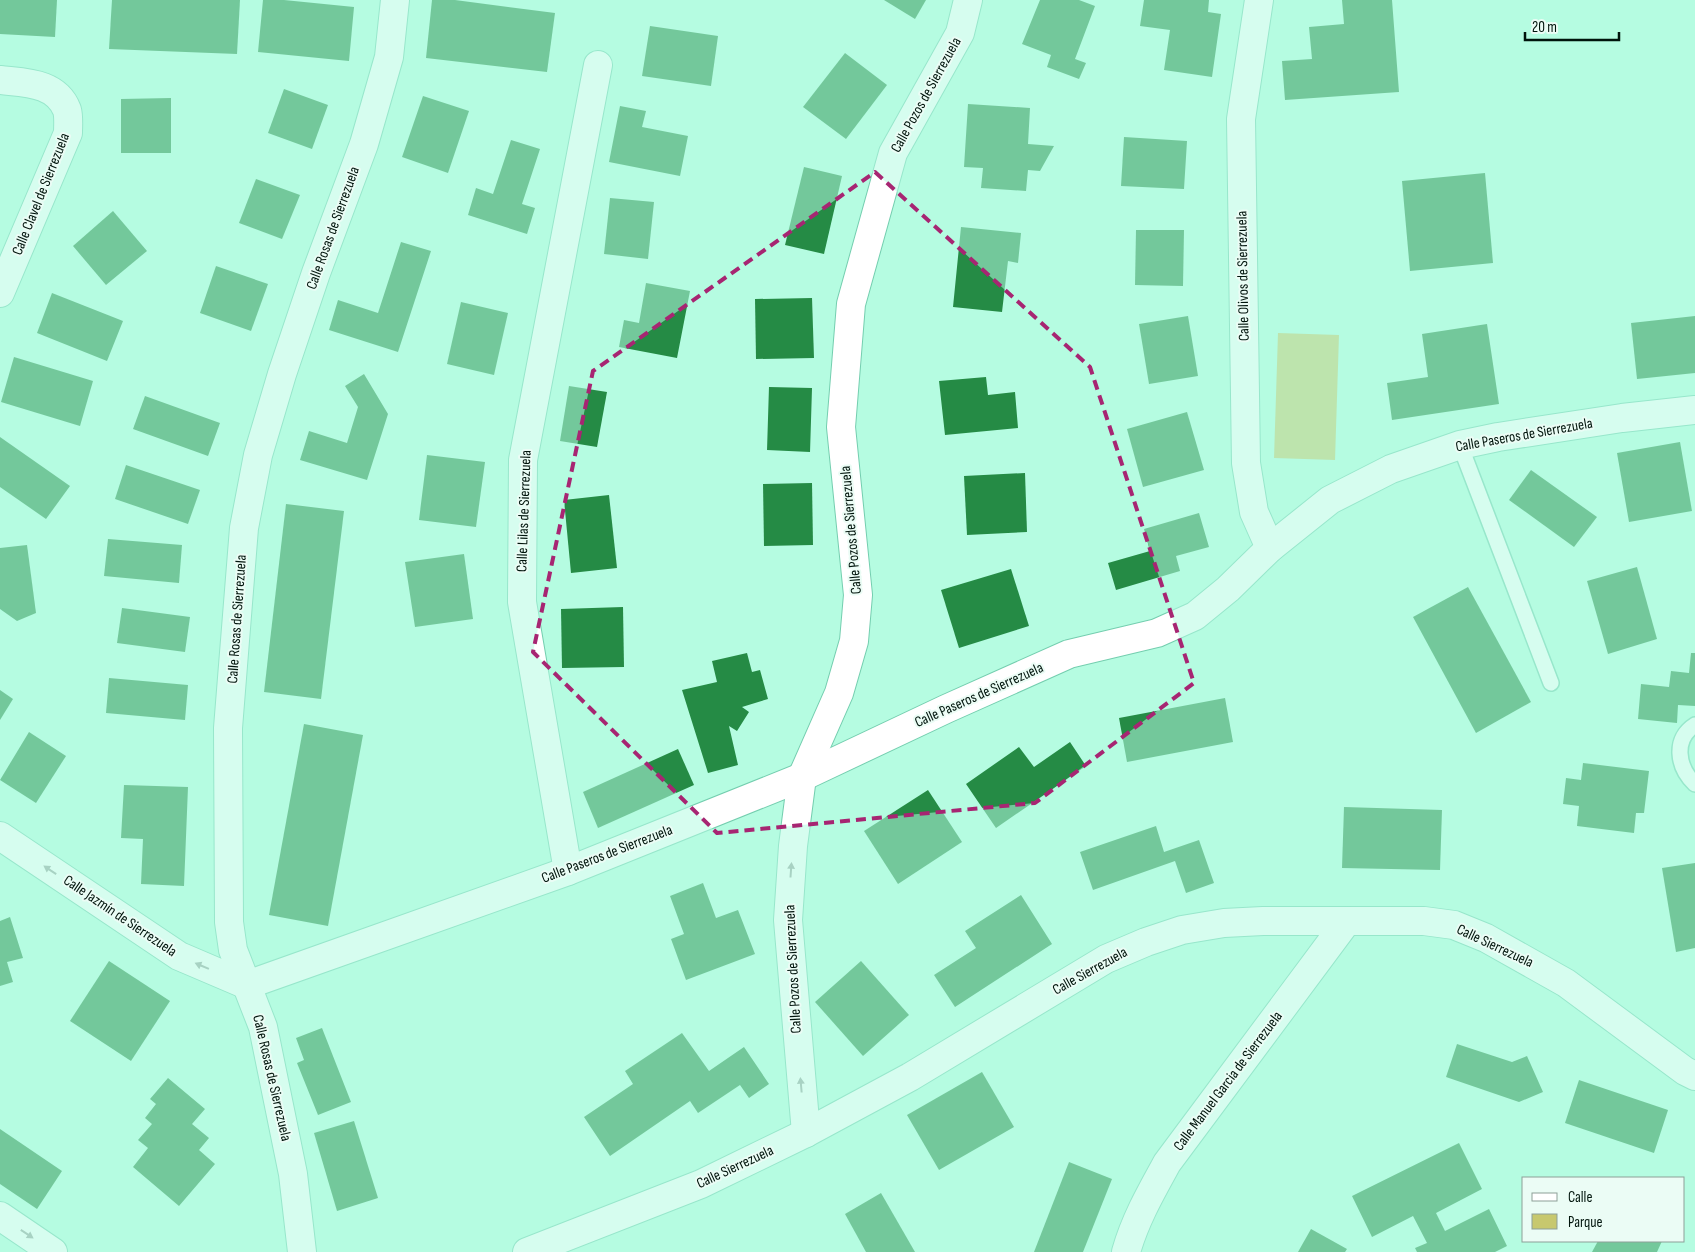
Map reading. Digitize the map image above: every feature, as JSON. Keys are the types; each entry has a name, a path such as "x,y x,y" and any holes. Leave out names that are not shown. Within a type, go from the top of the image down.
{"street":[{"name":"Calle Rosas de Sierrezuela","path":"302,1252 294,1174 262,1027 233,950 228,922 228,728 244,528 258,455 282,374 316,273 364,144 389,56 395,0"},
{"name":"Calle Pozos de Sierrezuela","path":"806,1133 788,920 793,846 802,777 839,693 854,641 858,594 841,427 851,304 892,153 960,33 968,0"},
{"name":"Calle Olivos de Sierrezuela","path":"1259,0 1241,119 1246,463 1254,512 1270,548"},
{"name":"Calle Lilas de Sierrezuela","path":"568,871 522,602 523,460 598,65"},
{"name":"Calle Clavel de Sierrezuela","path":"0,80 44,86 58,96 67,111 68,133 0,293"},
{"name":"Calle Paseros de Sierrezuela","path":"247,985 568,871 802,777 946,709 1069,654 1157,634 1195,616 1228,589 1270,548 1330,500 1391,469 1460,445 1498,437 1622,418 1695,410"},
{"name":"Calle Jazmín de Sierrezuela","path":"0,836 179,956 247,985"},
{"name":"Calle Sierrezuela","path":"527,1252 702,1184 806,1133 910,1077 1106,959 1146,942 1182,930 1263,921 1424,921 1454,925 1486,938 1566,983 1685,1071 1695,1076"},
{"name":"Calle Manuel Garcia de Sierrezuela","path":"1126,1252 1130,1237 1146,1199 1167,1163 1347,921"},
{"path":"0,1216 53,1252"}],"lane":[{"path":"1460,445 1551,683"},
{"path":"1695,725 1686,731 1679,752 1688,777 1695,784"}],"highlighted area":[{"path":"875,172 1090,367 1194,683 1035,803 717,833 533,652 593,371"}],"green space":[{"path":"1278,333 1339,335 1335,460 1274,458"}],"building":[{"path":"0,0 57,0 55,37 0,34"},
{"path":"112,0 240,0 237,54 109,49"},
{"path":"263,0 284,0 354,7 349,61 258,52"},
{"path":"432,0 455,0 555,13 547,72 426,58"},
{"path":"884,0 926,0 915,19"},
{"path":"1040,0 1079,0 1095,6 1075,59 1086,63 1079,79 1047,67 1051,55 1022,44"},
{"path":"1144,0 1209,0 1208,12 1221,14 1212,77 1164,70 1170,30 1140,26"},
{"path":"1342,0 1392,0 1399,92 1285,100 1282,61 1312,59 1309,27 1344,24"},
{"path":"650,26 718,36 711,86 642,76"},
{"path":"845,53 887,85 846,139 803,107"},
{"path":"284,89 328,105 312,149 268,133"},
{"path":"423,96 469,111 448,173 402,157"},
{"path":"171,98 171,153 121,153 121,99"},
{"path":"968,104 1030,108 1028,144 1054,146 1040,171 1028,170 1026,191 981,188 983,168 964,167"},
{"path":"620,106 646,111 642,127 688,136 680,176 609,162"},
{"path":"1124,137 1187,141 1184,189 1121,186"},
{"path":"511,140 540,149 522,204 535,208 527,234 468,215 476,188 493,194"},
{"path":"804,167 842,176 824,254 785,245"},
{"path":"1485,173 1493,263 1410,271 1402,181"},
{"path":"256,179 300,195 282,239 239,223"},
{"path":"610,198 654,202 648,259 604,254"},
{"path":"113,211 147,251 106,285 73,246"},
{"path":"961,227 1021,233 1018,263 1008,261 1002,312 953,307"},
{"path":"1136,230 1184,230 1183,286 1135,285"},
{"path":"401,242 431,251 398,352 329,330 338,300 378,313"},
{"path":"216,266 268,284 251,331 200,313"},
{"path":"646,283 690,291 677,358 619,347 624,320 639,323"},
{"path":"52,293 123,321 107,361 37,333"},
{"path":"812,298 814,358 756,359 755,299"},
{"path":"461,302 508,313 494,375 447,364"},
{"path":"1188,316 1198,376 1149,384 1139,324"},
{"path":"1695,316 1695,373 1637,379 1631,323"},
{"path":"1487,324 1499,404 1392,420 1387,383 1428,377 1422,334"},
{"path":"14,357 93,381 80,426 1,402"},
{"path":"364,374 388,414 367,480 300,460 309,431 347,443 358,407 345,386"},
{"path":"986,377 988,395 1015,392 1018,428 945,435 939,381"},
{"path":"569,386 607,392 597,447 560,441"},
{"path":"769,387 812,388 810,452 767,450"},
{"path":"145,396 220,423 208,456 133,429"},
{"path":"1187,412 1204,470 1143,487 1127,429"},
{"path":"0,437 70,486 46,519 0,487"},
{"path":"1680,442 1692,511 1629,522 1617,453"},
{"path":"427,455 485,462 476,527 419,520"},
{"path":"126,465 200,490 188,524 115,499"},
{"path":"1531,470 1597,517 1574,547 1509,500"},
{"path":"1025,473 1027,532 967,535 964,476"},
{"path":"812,483 813,545 764,546 763,484"},
{"path":"609,495 617,568 571,573 564,500"},
{"path":"286,504 344,511 321,699 264,692"},
{"path":"1199,513 1209,547 1176,556 1180,571 1116,590 1108,563 1150,551 1144,529"},
{"path":"108,539 182,545 179,583 104,576"},
{"path":"27,545 36,613 17,621 0,609 0,548"},
{"path":"464,554 473,619 415,627 405,562"},
{"path":"1637,567 1657,639 1608,654 1587,581"},
{"path":"1011,569 1029,626 959,648 941,590"},
{"path":"1468,587 1531,702 1476,733 1413,617"},
{"path":"623,607 624,667 562,668 561,609"},
{"path":"122,608 190,617 185,652 117,643"},
{"path":"747,653 752,672 760,670 768,699 742,707 749,712 737,731 729,726 738,765 708,773 682,690 717,682 712,661"},
{"path":"1691,653 1695,653 1695,706 1678,705 1677,723 1638,719 1641,684 1669,687 1671,671 1689,673"},
{"path":"109,678 188,685 185,720 106,713"},
{"path":"0,690 13,699 0,720"},
{"path":"1225,698 1233,742 1127,762 1119,718"},
{"path":"304,724 363,735 328,926 269,915"},
{"path":"29,732 66,756 36,803 0,780"},
{"path":"1070,742 1086,766 996,828 966,784 1019,747 1034,767"},
{"path":"678,749 694,785 598,828 583,792"},
{"path":"1583,763 1649,771 1644,813 1636,813 1634,833 1577,826 1579,806 1563,804 1566,778 1581,780"},
{"path":"124,785 188,787 184,886 141,884 143,839 121,838"},
{"path":"928,790 962,842 898,884 864,831"},
{"path":"1344,807 1442,810 1440,870 1342,868"},
{"path":"1156,826 1164,852 1199,840 1214,883 1186,893 1175,861 1093,890 1080,852"},
{"path":"1695,863 1695,948 1676,952 1662,868"},
{"path":"703,883 716,918 738,910 755,954 686,980 671,939 684,934 670,896"},
{"path":"1021,895 1052,944 955,1007 934,975 976,948 965,931"},
{"path":"10,917 23,958 7,962 13,982 0,986 0,921"},
{"path":"109,961 170,1001 131,1061 70,1021"},
{"path":"861,961 909,1015 863,1056 815,1002"},
{"path":"322,1028 351,1102 318,1115 297,1063 304,1060 296,1038"},
{"path":"682,1033 709,1071 744,1047 769,1084 749,1098 740,1085 698,1113 690,1101 610,1156 584,1117 633,1084 625,1071"},
{"path":"1457,1044 1512,1062 1527,1056 1543,1092 1519,1102 1446,1077"},
{"path":"982,1072 1014,1127 939,1170 907,1115"},
{"path":"168,1078 205,1109 192,1124 209,1138 199,1150 215,1164 179,1206 133,1167 148,1148 138,1140 152,1124 145,1118 156,1104 150,1099"},
{"path":"1579,1080 1668,1110 1654,1153 1565,1123"},
{"path":"354,1121 378,1198 337,1211 314,1133"},
{"path":"0,1129 62,1171 37,1209 0,1184"},
{"path":"1459,1143 1482,1189 1436,1213 1445,1231 1489,1209 1507,1246 1495,1252 1417,1252 1415,1248 1427,1243 1413,1216 1372,1237 1352,1196"},
{"path":"1069,1162 1112,1179 1083,1252 1034,1252"},
{"path":"881,1193 915,1252 866,1252 845,1214"},
{"path":"1311,1229 1347,1249 1345,1252 1298,1252"},
{"path":"1597,1242 1662,1242 1657,1252 1592,1252"}]}
